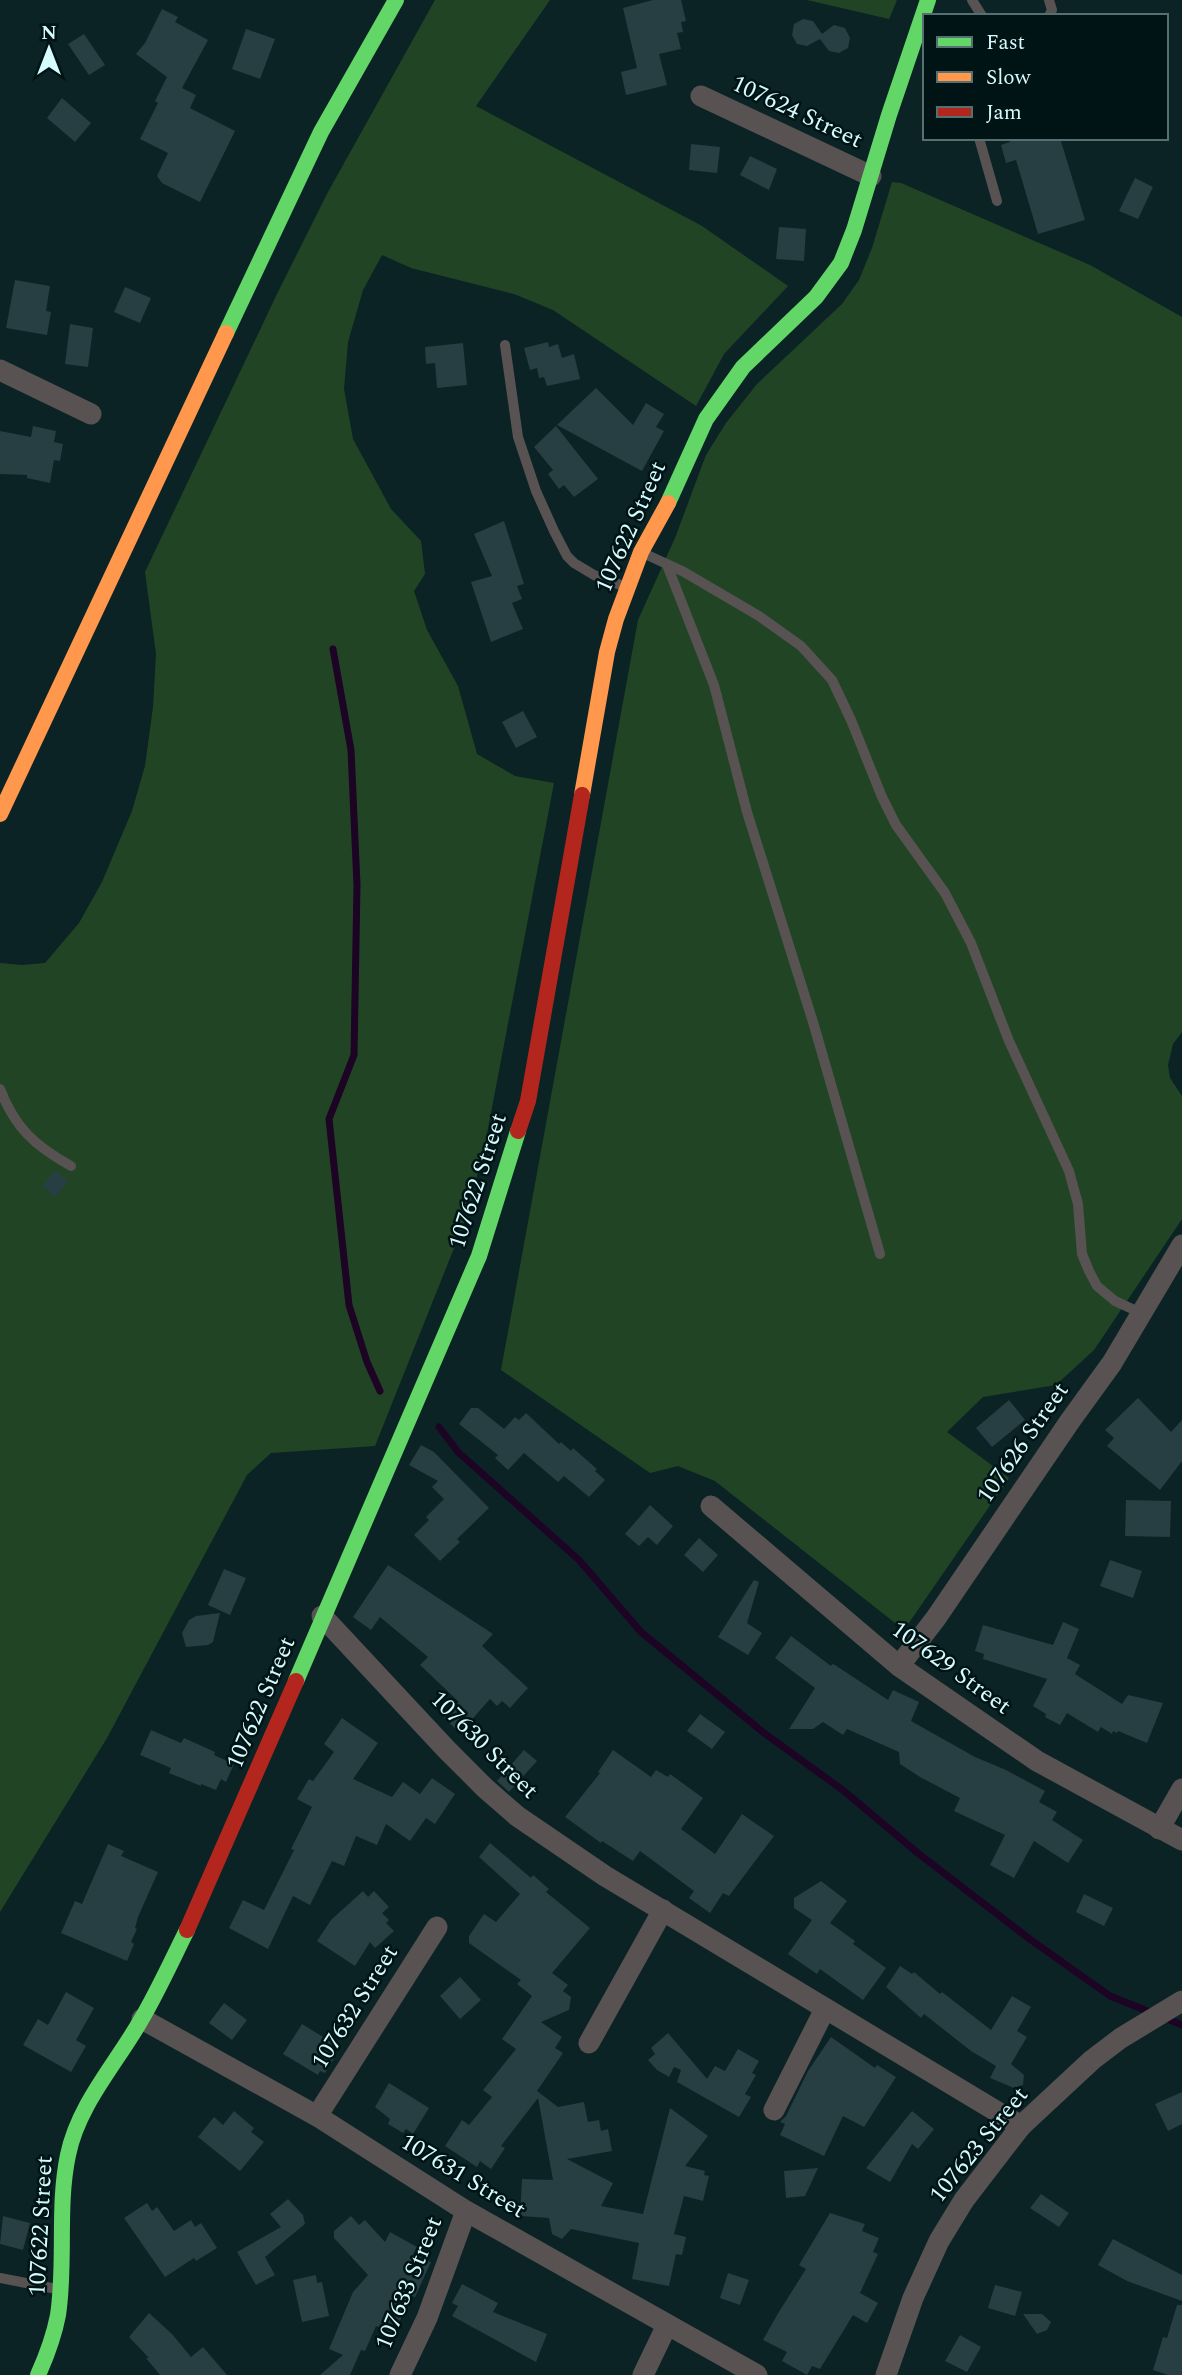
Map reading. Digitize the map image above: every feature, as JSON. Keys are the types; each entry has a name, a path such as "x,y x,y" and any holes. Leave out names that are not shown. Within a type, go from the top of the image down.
{"street":[{"path":"0,814 321,132 396,0"},
{"name":"107622 Street","path":"38,2375 53,2340 59,2311 63,2189 68,2145 76,2125 142,2019 201,1903 322,1616 479,1256 528,1101 607,652 626,587 706,419 726,389 767,341 816,297 841,263 923,14"},
{"name":"107624 Street","path":"701,96 871,176"},
{"path":"0,370 91,414"},
{"name":"107626 Street","path":"899,1666 936,1618 1112,1363 1182,1245"},
{"name":"107629 Street","path":"711,1506 899,1666 1037,1761 1182,1840"},
{"name":"107630 Street","path":"322,1616 446,1749 517,1816 606,1876 1021,2126"},
{"path":"1158,1829 1182,1789"},
{"path":"589,2043 663,1910"},
{"name":"107632 Street","path":"317,2116 437,1927"},
{"name":"107623 Street","path":"886,2375 913,2298 939,2241 964,2200 1021,2126 1092,2060 1121,2038 1182,2001"},
{"path":"774,2110 825,2009"},
{"name":"107631 Street","path":"142,2019 317,2116 466,2211 757,2375"},
{"name":"107633 Street","path":"400,2375 428,2318 466,2211"},
{"path":"643,2375 667,2325"}],"lane":[{"path":"980,140 997,201"},
{"path":"505,345 518,436 536,491 554,531 567,556 574,563 594,575 626,587"},
{"path":"641,552 684,572 759,616 801,646 832,680 852,720 887,806 912,850 945,893 971,943 1009,1041 1069,1171 1078,1205 1082,1254 1089,1271 1097,1286 1115,1301 1141,1313"},
{"path":"667,565 714,685 747,812 813,1022 880,1254"},
{"path":"0,1089 16,1121 29,1138 46,1152 71,1166"},
{"path":"0,2278 60,2290"}],"green space":[{"path":"435,0 550,0 476,106 702,226 788,286 724,354 696,406 553,310 514,294 411,268 382,255 363,290 348,342 344,389 353,439 391,509 421,541 425,574 414,591 427,630 458,686 477,754 515,776 554,783 485,1144 466,1218 375,1446 271,1453 247,1475 107,1738 0,1912 0,963 45,963 79,923 102,882 132,811 145,766 153,707 156,654 145,572 328,192"},
{"path":"807,0 897,0 889,19"},
{"path":"892,182 901,183 1090,265 1182,317 1182,1032 1173,1044 1168,1065 1170,1078 1182,1096 1182,1219 1094,1350 1056,1385 983,1397 947,1432 1009,1478 904,1630 715,1481 678,1466 650,1473 501,1370 638,620 675,538 706,455 726,423 757,384 842,304 859,280 872,248"}],"building":[{"path":"653,0 681,0 686,21 681,22 683,32 677,33 681,49 659,54 667,85 626,95 621,72 637,68 623,8"},
{"path":"162,9 178,17 175,22 208,40 182,88 196,95 190,108 235,131 200,202 162,183 157,176 168,153 140,139 158,103 155,101 167,77 136,54 145,43"},
{"path":"803,19 813,21 822,34 834,25 845,28 850,38 848,48 839,53 829,51 820,39 807,46 797,44 792,35 794,24"},
{"path":"246,29 275,39 260,79 232,69"},
{"path":"84,34 105,65 89,75 68,44"},
{"path":"62,98 91,123 75,142 47,118"},
{"path":"1061,140 1085,220 1038,234 1016,160 1006,163 1001,145 1010,142"},
{"path":"691,144 720,147 717,173 689,170"},
{"path":"750,156 777,169 769,190 740,175"},
{"path":"1135,178 1153,187 1138,219 1119,211"},
{"path":"779,227 806,229 804,261 776,259"},
{"path":"15,280 50,286 46,311 51,312 47,335 6,328"},
{"path":"125,287 151,298 140,323 114,312"},
{"path":"70,324 93,328 88,367 65,364"},
{"path":"548,342 549,347 558,344 562,358 574,354 580,379 547,386 544,377 539,378 537,368 530,370 524,348"},
{"path":"463,343 467,385 437,388 435,363 426,364 425,347"},
{"path":"596,388 633,425 646,403 664,414 656,427 664,431 642,471 557,425"},
{"path":"33,426 56,431 54,442 63,444 60,461 54,460 50,483 27,478 27,475 0,474 0,431 31,437"},
{"path":"556,426 598,479 574,497 564,485 559,489 548,474 553,470 534,447"},
{"path":"504,521 524,584 517,586 522,599 512,603 523,629 491,642 471,582 492,576 474,534"},
{"path":"523,711 537,737 516,748 502,722"},
{"path":"54,1170 68,1180 56,1197 42,1187"},
{"path":"1138,1398 1171,1432 1182,1420 1182,1461 1160,1490 1107,1446 1114,1438 1105,1430"},
{"path":"1009,1400 1025,1420 992,1447 976,1428"},
{"path":"471,1408 478,1408 504,1429 515,1417 519,1420 526,1413 559,1444 561,1442 571,1451 573,1448 597,1469 595,1471 605,1480 589,1497 564,1476 558,1482 524,1453 508,1470 495,1458 498,1455 459,1424"},
{"path":"421,1445 434,1452 489,1508 457,1539 460,1542 440,1561 414,1535 429,1520 426,1517 444,1499 432,1487 438,1481 409,1465"},
{"path":"1126,1500 1171,1501 1170,1537 1125,1536"},
{"path":"650,1505 673,1526 657,1545 648,1537 639,1546 625,1534"},
{"path":"699,1538 718,1555 703,1572 684,1555"},
{"path":"1110,1560 1142,1571 1133,1598 1100,1586"},
{"path":"388,1565 493,1634 482,1646 528,1688 510,1708 502,1701 497,1706 490,1699 460,1733 444,1718 459,1702 420,1665 428,1657 380,1617 371,1630 353,1617"},
{"path":"224,1569 246,1578 230,1615 208,1605"},
{"path":"754,1580 759,1582 747,1623 762,1633 748,1655 718,1637"},
{"path":"220,1613 213,1642 186,1647 182,1633 189,1620 196,1616"},
{"path":"1063,1622 1079,1629 1067,1658 1080,1665 1075,1674 1122,1704 1128,1695 1163,1703 1147,1743 1118,1731 1113,1731 1112,1734 1101,1727 1098,1732 1067,1713 1060,1725 1045,1717 1046,1714 1033,1706 1047,1679 983,1659 984,1654 975,1651 983,1625 1053,1645"},
{"path":"791,1636 831,1666 835,1665 888,1700 893,1690 919,1702 911,1721 975,1757 1045,1791 1039,1802 1057,1812 1052,1820 1083,1840 1068,1863 1034,1841 1014,1878 990,1865 1005,1835 954,1811 960,1798 900,1764 899,1752 847,1729 843,1735 823,1722 813,1729 789,1729 815,1688 775,1658"},
{"path":"700,1714 725,1732 712,1749 687,1731"},
{"path":"342,1718 378,1743 353,1779 392,1797 403,1782 420,1794 432,1778 455,1794 435,1824 426,1818 410,1841 386,1824 377,1845 356,1836 344,1866 332,1861 310,1905 293,1896 268,1949 229,1928 243,1900 264,1910 312,1807 297,1799 309,1779 313,1781 334,1752 324,1744"},
{"path":"151,1730 181,1743 184,1738 234,1764 226,1782 221,1779 216,1790 201,1786 169,1773 171,1768 140,1755"},
{"path":"524,1750 537,1761 509,1792 497,1781"},
{"path":"613,1750 651,1777 656,1770 668,1777 670,1774 703,1798 681,1829 715,1854 742,1814 774,1836 729,1896 723,1893 710,1913 689,1898 694,1891 640,1851 633,1861 602,1841 601,1843 565,1817 600,1773 598,1772"},
{"path":"490,1843 531,1878 533,1875 549,1889 546,1892 590,1928 552,1973 568,1985 563,1991 571,1997 569,2010 541,2022 562,2037 555,2048 563,2053 537,2091 558,2107 584,2102 588,2122 599,2120 601,2131 608,2129 612,2151 567,2159 613,2183 601,2206 643,2214 670,2108 708,2136 685,2166 705,2171 704,2175 709,2176 703,2201 684,2196 674,2234 686,2237 682,2255 676,2254 669,2286 632,2279 639,2243 571,2229 562,2239 552,2234 549,2218 520,2216 522,2179 553,2180 538,2098 501,2146 505,2148 491,2169 480,2161 477,2167 445,2146 462,2120 469,2125 492,2097 483,2090 516,2049 502,2039 532,1996 517,1984 521,1980 469,1943 469,1936 484,1914 496,1922 520,1894 479,1857"},
{"path":"108,1844 124,1851 121,1856 158,1872 138,1917 137,1929 131,1942 134,1944 127,1961 61,1933 75,1901 82,1904"},
{"path":"821,1881 847,1901 830,1923 886,1968 863,2000 820,1969 817,1974 788,1954 812,1920 794,1908 794,1898"},
{"path":"363,1891 368,1897 374,1891 389,1907 382,1913 389,1920 386,1923 394,1931 375,1948 370,1942 355,1966 317,1941 331,1920"},
{"path":"1084,1894 1113,1908 1104,1926 1076,1912"},
{"path":"900,1966 912,1974 914,1972 991,2030 1012,1996 1031,2007 1017,2031 1027,2037 1011,2064 1024,2075 1023,2085 1014,2088 990,2078 996,2066 971,2051 924,2014 921,2018 886,1987"},
{"path":"460,1977 481,2000 460,2019 440,1996"},
{"path":"66,1992 94,2008 76,2040 86,2046 71,2072 23,2045 38,2019 48,2025"},
{"path":"224,2003 247,2020 232,2040 209,2023"},
{"path":"302,2024 336,2045 330,2054 335,2057 325,2073 320,2071 318,2075 283,2054"},
{"path":"668,2033 707,2079 715,2066 725,2071 738,2049 759,2061 752,2073 756,2075 745,2094 751,2097 739,2117 677,2082 681,2070 674,2067 669,2077 657,2070 648,2060 655,2054 651,2048"},
{"path":"831,2037 875,2068 877,2065 896,2077 864,2127 843,2116 824,2156 780,2135 785,2124 780,2122 786,2116 808,2071"},
{"path":"389,2083 429,2108 413,2134 406,2129 403,2133 388,2124 390,2119 375,2107"},
{"path":"1182,2092 1182,2124 1168,2131 1155,2104"},
{"path":"234,2111 254,2128 251,2132 264,2142 240,2171 198,2137 214,2117 223,2125"},
{"path":"912,2111 934,2129 918,2149 912,2144 890,2182 866,2168"},
{"path":"818,2168 805,2196 786,2198 784,2171"},
{"path":"1041,2194 1069,2213 1059,2227 1030,2208"},
{"path":"288,2199 303,2215 305,2224 265,2257 275,2275 256,2285 237,2252 281,2227 270,2214"},
{"path":"147,2203 152,2211 157,2207 174,2231 191,2220 195,2227 201,2223 217,2248 196,2261 194,2258 165,2277 124,2218"},
{"path":"830,2213 865,2224 862,2231 879,2238 873,2252 878,2254 860,2293 878,2303 867,2323 853,2315 820,2369 812,2366 807,2375 782,2361 787,2352 763,2340 806,2269 799,2265"},
{"path":"3,2216 30,2223 23,2250 0,2244"},
{"path":"351,2216 359,2225 365,2220 385,2242 390,2232 417,2247 413,2254 431,2262 415,2297 411,2296 394,2334 376,2326 350,2375 320,2375 343,2355 329,2349 353,2292 368,2275 334,2238 334,2231"},
{"path":"1113,2239 1182,2275 1182,2301 1127,2281 1098,2265"},
{"path":"728,2273 749,2280 740,2305 720,2298"},
{"path":"316,2275 317,2283 322,2282 329,2316 302,2322 293,2280"},
{"path":"462,2284 498,2303 493,2312 547,2334 536,2362 452,2316 458,2306 452,2303"},
{"path":"995,2285 1022,2292 1015,2316 988,2308"},
{"path":"1177,2305 1182,2305 1182,2375 1168,2375 1153,2370"},
{"path":"149,2313 172,2334 191,2357 203,2347 227,2375 160,2375 146,2358 149,2358 129,2337"},
{"path":"1023,2314 1042,2314 1051,2322 1047,2330 1037,2334"},
{"path":"960,2335 981,2347 967,2372 945,2361"}],"waterway":[{"path":"333,649 351,750 357,885 354,1055 329,1119 349,1305 367,1362 380,1391"},
{"path":"439,1427 458,1452 579,1560 641,1632 764,1733 844,1791 919,1854 1031,1940 1110,1996 1182,2025"}],"traffic: fast":[{"path":"226,333 321,132 396,0"},
{"path":"923,14 928,0"},
{"path":"668,503 706,419 743,367 816,297 841,263 923,15"},
{"path":"296,1681 479,1256 518,1131"},
{"path":"38,2375 58,2315 63,2194 73,2137 89,2102 147,2009 187,1930"}],"traffic: slow":[{"path":"0,814 226,333"},
{"path":"582,795 607,652 616,619 641,552 668,503"}],"traffic: jam":[{"path":"518,1131 528,1101 582,795"},
{"path":"187,1930 296,1681"}]}
